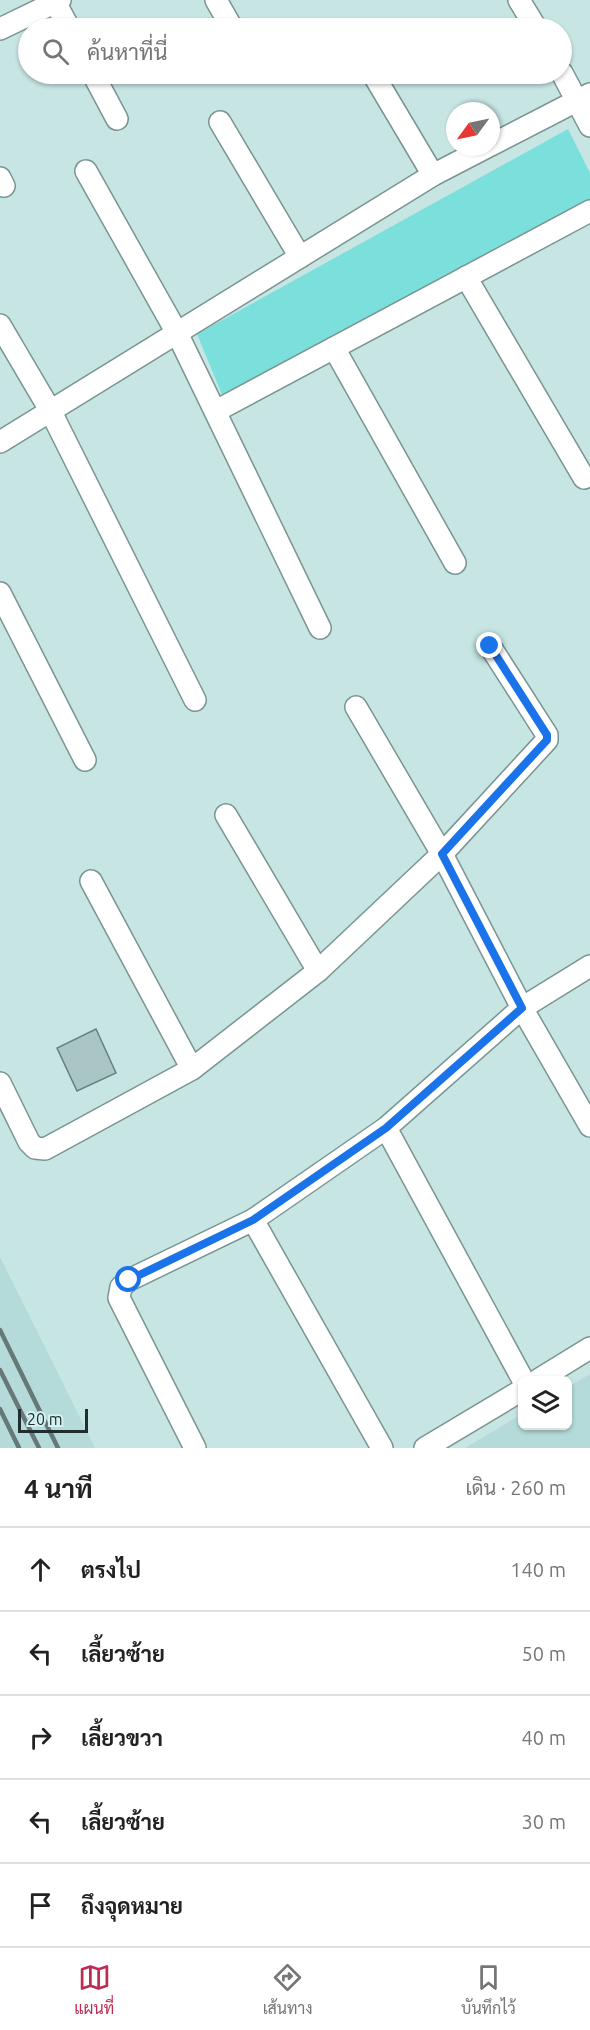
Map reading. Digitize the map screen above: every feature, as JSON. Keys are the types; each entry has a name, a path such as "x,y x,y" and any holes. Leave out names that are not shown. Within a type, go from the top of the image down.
{"street":[{"path":"216,0 226,18"},
{"path":"519,0 530,18"},
{"path":"22,18 56,1 64,18"},
{"path":"0,29 18,20"},
{"path":"98,84 117,119"},
{"path":"380,84 433,175"},
{"path":"572,84 584,97 590,126"},
{"path":"500,140 584,97"},
{"path":"220,122 300,257"},
{"path":"0,442 433,175 470,156"},
{"path":"86,171 177,333 320,628"},
{"path":"216,411 590,212"},
{"path":"466,278 584,478"},
{"path":"0,325 50,410 195,700"},
{"path":"334,348 455,563"},
{"path":"0,593 85,760"},
{"path":"0,1083 29,1142 35,1148 45,1149 192,1069 318,971 442,854 547,740 547,735 490,646"},
{"path":"356,707 442,854 522,1008 590,1126"},
{"path":"225,815 318,971"},
{"path":"91,881 192,1069"},
{"path":"195,1448 119,1298 121,1287 129,1280 253,1220 386,1128 522,1008 590,966"},
{"path":"386,1128 521,1376"},
{"path":"253,1220 382,1448"},
{"path":"544,1376 590,1348"},
{"path":"425,1448 518,1392"}],"shaded area":[{"path":"568,129 590,173 590,200 223,397 197,334"},
{"path":"0,1257 95,1448 0,1448"},
{"path":"590,1374 590,1448 465,1448 518,1416 518,1430 572,1430 572,1385"}],"building":[{"path":"96,1029 116,1073 77,1091 57,1048"}],"railway":[{"path":"0,1330 58,1448"},
{"path":"0,1370 39,1448"},
{"path":"0,1409 19,1448"}],"route":[{"path":"129,1280 253,1220 386,1128 522,1008 442,854 547,740 547,735 490,646"}]}
